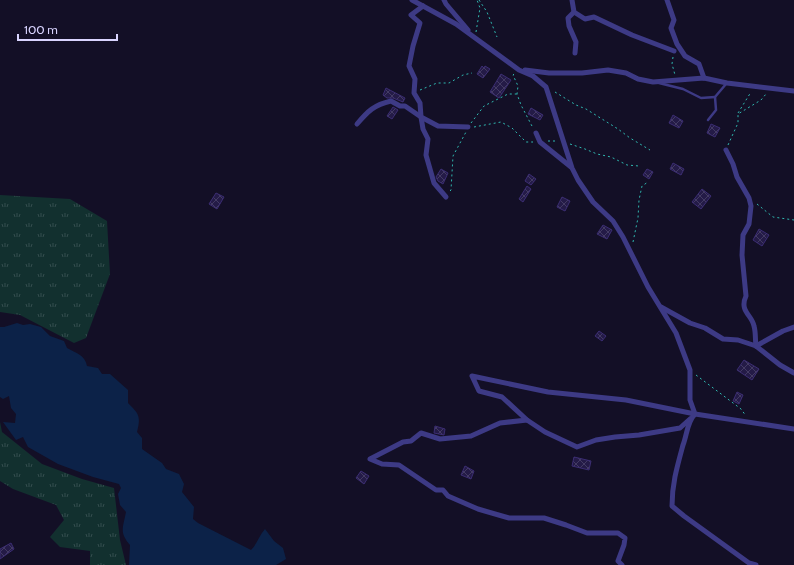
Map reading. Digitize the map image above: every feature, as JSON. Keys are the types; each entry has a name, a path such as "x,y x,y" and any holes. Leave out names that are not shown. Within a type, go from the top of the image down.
{"street":[{"path":"412,0 456,24 519,70 533,76 546,87 572,168 578,180 594,202 613,222 631,252 648,287 676,333 690,370 690,400 695,414"},
{"path":"444,0 475,38"},
{"path":"572,0 574,12"},
{"path":"667,0 674,20 671,28 677,44 685,56 699,64 704,78"},
{"path":"423,6 412,15 420,23 412,46 409,66 415,80 414,93 420,103 423,129 428,139 426,155 434,183 446,197"},
{"path":"574,12 586,19 594,17 632,35 674,51"},
{"path":"574,12 568,18 569,26 576,42 575,53"},
{"path":"519,70 556,73 582,73 608,70 626,73 638,79 653,82 704,78 754,87 794,91"},
{"path":"357,124 369,110 384,102 391,101 400,106 405,106 438,126 468,127"},
{"path":"536,133 540,142 572,168"},
{"path":"726,150 733,164 737,177 750,198 751,206 749,224 743,235 742,255 746,296 744,302 746,312 754,326 756,346"},
{"path":"661,307 690,323 706,328 723,339 738,340 756,346 780,365 794,373"},
{"path":"756,346 783,331 794,327"},
{"path":"695,414 680,428 639,436 602,439 576,446 545,432 527,420 502,397 479,391 472,376 548,392 626,400 695,414 794,429"},
{"path":"690,419 672,490 672,506 749,563 756,565"},
{"path":"527,420 500,423 471,436 440,439 421,433 411,441 403,442 370,459 382,464 399,465 436,490 443,490 448,496 478,509 509,518 544,518 587,533 618,533 625,538 618,561 622,565"}],"lane":[{"path":"653,82 684,89 701,98 716,97"},
{"path":"708,120 716,110 716,97 727,83"}],"path":[{"path":"475,38 480,8 478,0"},
{"path":"478,0 487,12 498,37"},
{"path":"674,51 672,64 677,80"},
{"path":"519,70 513,75 518,86 517,94 536,133"},
{"path":"414,93 437,82 449,83 463,75 472,73"},
{"path":"546,87 576,105 586,109 650,150"},
{"path":"726,150 738,123 738,114 754,87"},
{"path":"738,114 761,100 770,89"},
{"path":"446,197 451,190 453,156 468,127 484,106 508,94 517,94"},
{"path":"468,127 501,122 512,128 526,142 550,140 564,142 596,154 611,157 627,165 639,166"},
{"path":"631,252 638,218 639,200 642,186 648,182"},
{"path":"750,198 773,217 794,220"},
{"path":"690,370 741,409 751,422"}],"green space":[{"path":"0,195 70,199 107,221 110,274 86,338 74,343 20,315 0,312"},
{"path":"0,422 2,432 42,464 82,479 114,488 120,540 126,565 90,565 90,551 60,547 50,537 64,520 56,505 13,489 0,481"}],"water":[{"path":"17,323 41,327 50,336 64,341 67,348 77,353 84,359 87,366 98,368 102,374 110,374 128,390 128,403 135,410 139,419 137,432 142,438 142,449 162,463 166,469 179,474 184,484 182,492 194,507 193,519 251,550 265,529 274,541 283,548 286,559 276,565 129,565 130,545 123,533 126,512 120,505 118,494 121,488 119,484 93,477 58,464 28,447 23,437 16,440 3,422 15,423 16,414 11,408 9,396 3,399 0,397 0,327"}],"building":[{"path":"482,66 490,69 483,78 477,74"},
{"path":"501,74 511,80 499,98 490,92"},
{"path":"386,88 405,98 403,102 393,98 387,98 383,95"},
{"path":"393,107 398,110 392,119 387,116"},
{"path":"531,108 543,115 540,120 528,114"},
{"path":"673,115 683,121 679,128 669,123"},
{"path":"711,124 720,128 715,137 707,133"},
{"path":"673,163 684,169 681,175 670,169"},
{"path":"441,169 448,173 443,184 438,181 436,177"},
{"path":"647,169 653,172 649,179 643,175"},
{"path":"529,174 536,179 531,185 525,181"},
{"path":"527,186 531,189 523,202 519,199"},
{"path":"702,189 711,196 701,209 692,202"},
{"path":"216,193 224,197 217,209 209,204"},
{"path":"562,197 570,201 565,211 557,207"},
{"path":"603,225 612,230 607,239 597,234"},
{"path":"759,229 769,235 762,246 753,240"},
{"path":"599,331 606,336 602,341 595,336"},
{"path":"744,360 759,369 752,380 737,370"},
{"path":"737,392 743,395 739,404 733,401"},
{"path":"435,426 445,429 444,435 434,433"},
{"path":"574,457 591,461 589,470 572,466"},
{"path":"465,466 474,471 471,479 461,475"},
{"path":"361,471 369,476 364,484 356,478"},
{"path":"11,543 14,549 0,559 0,549"}]}
